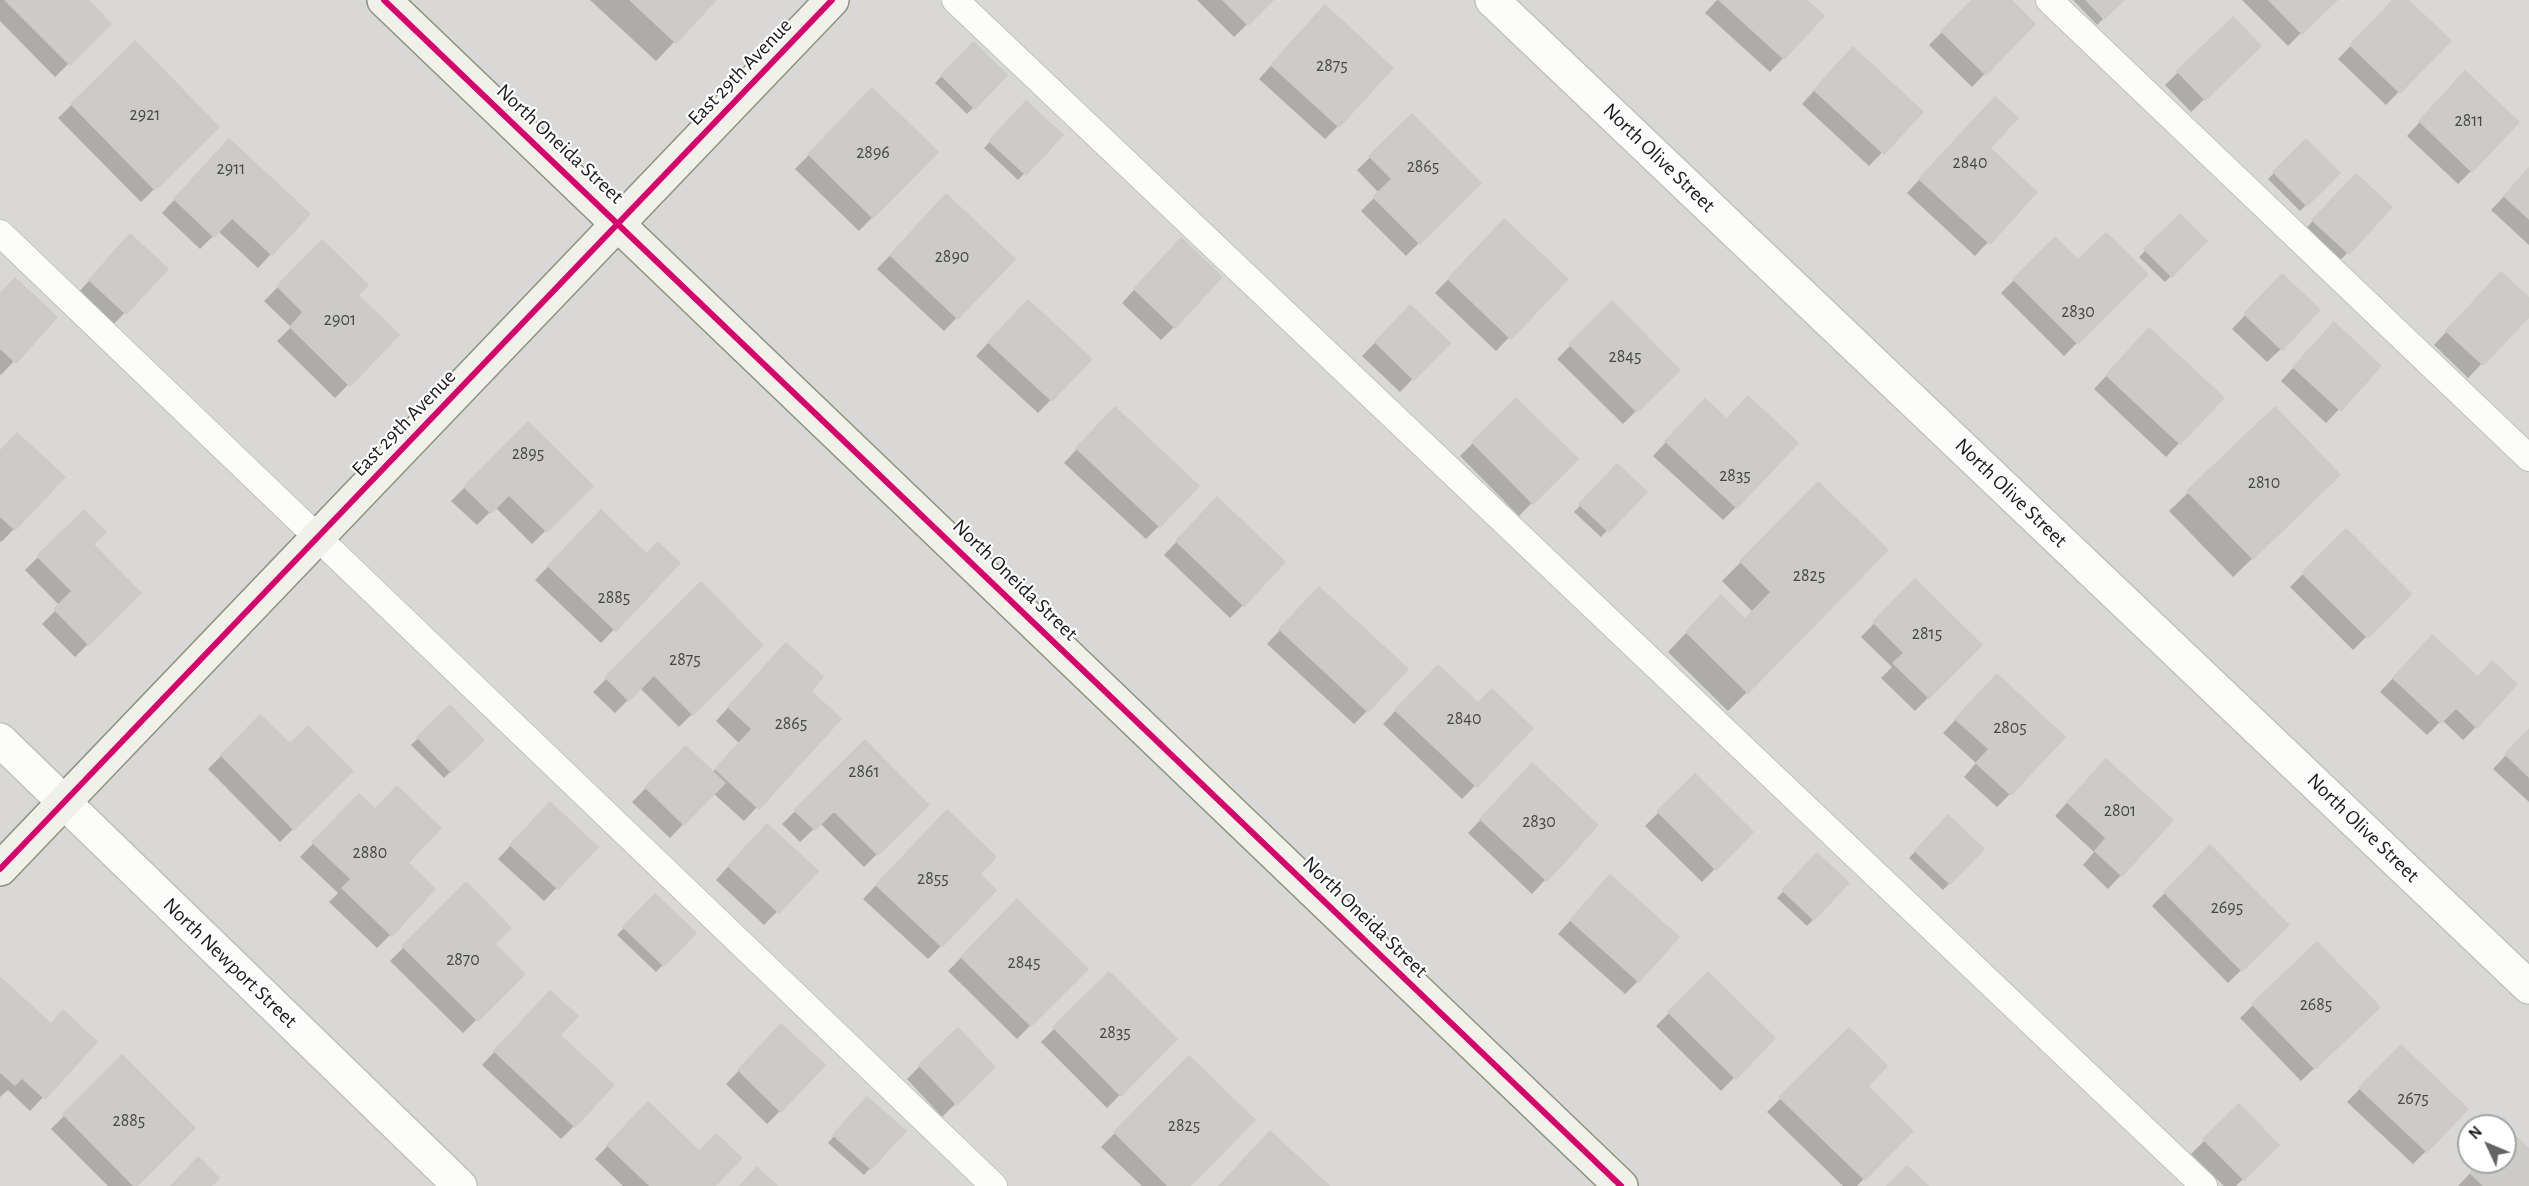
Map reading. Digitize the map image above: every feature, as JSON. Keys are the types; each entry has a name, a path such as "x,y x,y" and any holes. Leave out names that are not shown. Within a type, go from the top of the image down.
{"street":[{"name":"North Oneida Street","path":"384,0 1621,1186"},
{"name":"East 29th Avenue","path":"0,869 832,0"},
{"name":"North Olive Street","path":"1492,0 2529,987"},
{"name":"North Newport Street","path":"0,740 460,1186"}],"lane":[{"path":"956,0 2204,1186"},
{"path":"2049,0 2529,458"},
{"path":"0,233 994,1186"}],"shaded area":[{"path":"0,0 2529,0 2529,1186 0,1186"}],"building":[{"path":"5,0 88,0 111,24 70,65"},
{"path":"630,0 716,0 676,43"},
{"path":"1223,0 1273,0 1248,25"},
{"path":"1719,0 1806,0 1824,16 1784,59"},
{"path":"1972,0 2011,0 2035,24 1986,75 1941,31"},
{"path":"2086,0 2124,0 2104,19"},
{"path":"2269,0 2337,0 2302,34"},
{"path":"2393,0 2408,0 2451,41 2400,93 2350,45"},
{"path":"1325,5 1393,68 1339,127 1271,65"},
{"path":"2233,17 2261,46 2205,100 2177,71"},
{"path":"135,41 219,127 155,190 71,104"},
{"path":"974,42 1007,75 975,109 941,75"},
{"path":"1853,47 1923,112 1884,154 1814,90"},
{"path":"2465,71 2519,122 2472,172 2419,121"},
{"path":"872,88 938,152 873,218 808,154"},
{"path":"1995,97 2018,118 1990,148 2037,192 1990,244 1919,179"},
{"path":"1026,101 1063,135 1026,175 989,141"},
{"path":"1412,114 1481,183 1420,244 1373,197 1392,179 1369,156"},
{"path":"229,139 310,214 272,255 232,218 214,237 174,199"},
{"path":"2306,139 2340,173 2307,206 2273,172"},
{"path":"2529,168 2529,219 2504,196"},
{"path":"2356,174 2392,207 2349,254 2312,220"},
{"path":"946,194 1015,259 958,319 890,255"},
{"path":"2180,214 2207,241 2172,277 2144,249"},
{"path":"1504,219 1568,279 1511,339 1448,279"},
{"path":"2106,233 2148,274 2078,344 2013,279 2055,237 2078,260"},
{"path":"130,234 168,269 126,314 89,280"},
{"path":"1181,238 1222,277 1175,328 1134,289"},
{"path":"322,240 368,285 358,295 399,335 350,386 290,327 303,312 277,286"},
{"path":"2501,272 2529,298 2529,317 2483,365 2446,331"},
{"path":"2282,274 2320,310 2282,350 2244,314"},
{"path":"15,278 57,317 16,363 0,348 0,294"},
{"path":"1028,300 1092,359 1052,401 988,342"},
{"path":"1612,301 1680,370 1637,412 1569,344"},
{"path":"1410,305 1450,343 1414,380 1375,342"},
{"path":"2334,322 2381,366 2341,411 2293,367"},
{"path":"2149,328 2224,398 2180,444 2106,375"},
{"path":"1748,396 1798,443 1737,508 1665,441 1705,399 1727,419"},
{"path":"1516,398 1578,459 1533,504 1472,442"},
{"path":"1115,407 1199,486 1160,527 1076,448"},
{"path":"2275,407 2340,475 2253,559 2187,491"},
{"path":"528,422 593,486 547,532 509,495 491,513 464,487"},
{"path":"17,433 65,477 15,530 0,516 0,451"},
{"path":"1617,464 1647,492 1609,532 1579,504"},
{"path":"1818,482 1888,550 1748,693 1686,632 1721,595 1745,619 1771,592 1740,561"},
{"path":"1217,497 1285,562 1244,606 1176,541"},
{"path":"84,510 106,532 93,544 141,593 89,645 54,609 72,591 37,556"},
{"path":"601,510 647,554 658,542 680,563 616,631 548,566"},
{"path":"2346,529 2411,594 2368,638 2302,573"},
{"path":"1915,579 1982,645 1929,698 1893,663 1904,653 1873,622"},
{"path":"701,582 763,645 693,715 654,675 629,701 605,677"},
{"path":"1319,587 1408,669 1368,712 1279,629"},
{"path":"2432,635 2478,677 2492,661 2517,684 2477,728 2456,708 2441,723 2393,678"},
{"path":"786,643 823,677 811,691 841,719 759,809 715,769 752,729 728,707"},
{"path":"1438,665 1478,703 1492,689 1533,728 1477,787 1395,710"},
{"path":"1997,674 2065,737 2011,795 1976,763 1989,749 1955,719"},
{"path":"450,705 484,740 451,772 417,737"},
{"path":"260,715 290,744 308,726 353,771 294,830 221,755"},
{"path":"2529,729 2529,777 2505,754"},
{"path":"865,740 929,805 878,855 834,811 815,830 794,810"},
{"path":"686,746 725,783 684,825 645,787"},
{"path":"2106,759 2173,820 2122,876 2095,851 2106,838 2067,802"},
{"path":"1532,763 1598,825 1547,881 1480,819"},
{"path":"1695,774 1753,832 1716,870 1657,811"},
{"path":"397,786 441,828 408,863 435,889 392,936 342,888 351,879 312,842 359,794 375,809"},
{"path":"550,802 598,847 558,889 510,845"},
{"path":"947,810 996,857 980,874 996,890 942,947 876,885"},
{"path":"1948,815 1984,849 1950,884 1915,851"},
{"path":"767,824 818,871 779,913 728,866"},
{"path":"2210,845 2289,925 2242,971 2164,892"},
{"path":"1817,853 1849,883 1814,920 1782,890"},
{"path":"1610,875 1679,937 1639,982 1570,920"},
{"path":"466,882 511,928 495,944 525,974 478,1021 402,946"},
{"path":"655,894 696,933 664,966 623,927"},
{"path":"1017,899 1088,969 1031,1026 961,957"},
{"path":"2317,942 2380,1007 2315,1069 2252,1004"},
{"path":"1109,972 1177,1039 1121,1096 1053,1027"},
{"path":"1708,972 1775,1038 1736,1079 1668,1012"},
{"path":"0,977 51,1024 63,1010 97,1042 45,1099 22,1078 15,1085 0,1072"},
{"path":"550,991 578,1016 560,1035 614,1085 575,1127 494,1051"},
{"path":"781,1024 825,1065 781,1112 738,1070"},
{"path":"958,1028 995,1067 957,1105 919,1065"},
{"path":"1849,1028 1887,1066 1868,1086 1913,1131 1865,1180 1779,1097"},
{"path":"2401,1045 2468,1109 2463,1114 2457,1114 2457,1121 2427,1152 2359,1088"},
{"path":"122,1055 195,1128 137,1186 134,1186 63,1114"},
{"path":"1189,1056 1255,1120 1190,1186 1168,1186 1114,1132"},
{"path":"867,1097 906,1131 871,1169 833,1135"},
{"path":"648,1102 699,1151 716,1134 742,1158 715,1186 650,1186 607,1145"},
{"path":"2239,1104 2279,1145 2244,1180 2203,1139"},
{"path":"1270,1131 1329,1186 1219,1186"},
{"path":"2517,1138 2529,1149 2529,1186 2484,1186 2471,1174 2517,1174"},
{"path":"198,1157 219,1178 211,1186 171,1186"},
{"path":"1907,1166 1928,1186 1887,1186"},
{"path":"757,1167 777,1186 740,1186"}],"cycle path":[{"path":"384,0 1621,1186"},
{"path":"0,869 832,0"}]}
